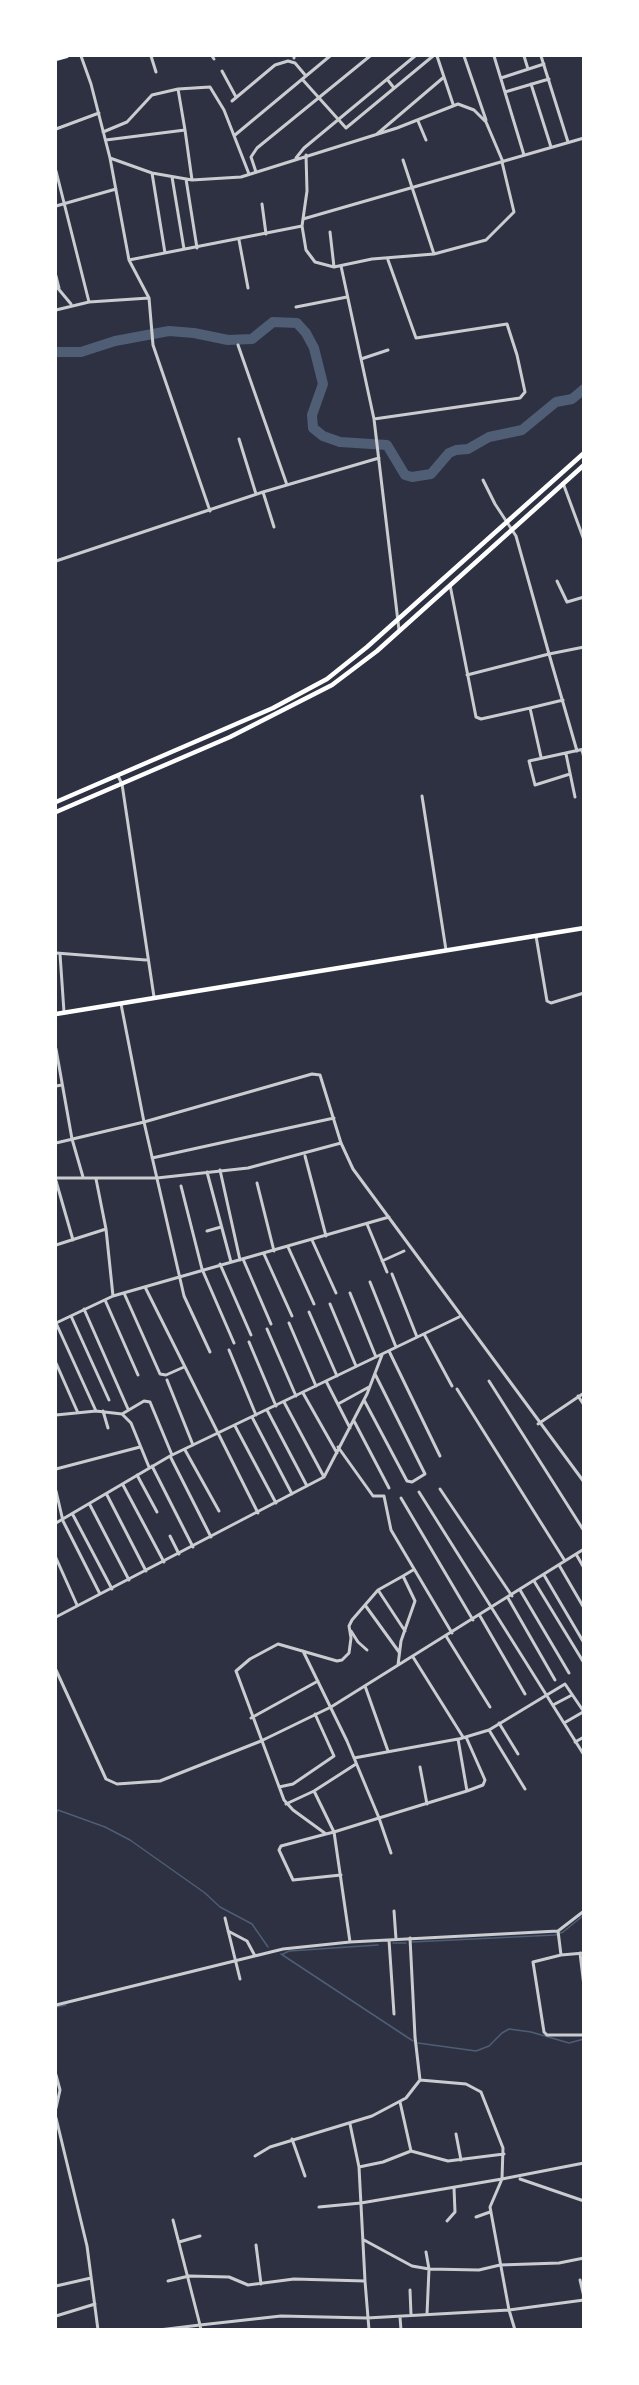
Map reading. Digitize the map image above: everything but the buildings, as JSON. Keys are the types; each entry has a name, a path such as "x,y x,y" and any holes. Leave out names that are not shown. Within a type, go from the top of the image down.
{"main road":[{"path":"56,60 68,56"},
{"path":"56,802 202,740 306,691 352,659 399,619 584,453"},
{"path":"56,812 301,703 350,672 514,530 584,465"},
{"path":"552,482 558,488"},
{"path":"56,1014 584,928"}],"street":[{"path":"81,56 110,158 129,260 149,298 152,337 160,368 210,511"},
{"path":"151,56 156,72"},
{"path":"235,135 330,56"},
{"path":"256,172 251,161 252,153 370,56"},
{"path":"296,158 304,148 415,56"},
{"path":"302,79 346,128 435,56 453,104"},
{"path":"306,155 307,191 302,226 306,250 310,258 318,264 334,267 372,259 388,260 434,254 483,242 513,215 514,209 502,162 464,56"},
{"path":"494,56 524,155"},
{"path":"524,56 528,69"},
{"path":"541,56 568,142"},
{"path":"232,101 275,64 295,63 306,76"},
{"path":"501,78 544,64"},
{"path":"222,71 236,97"},
{"path":"374,136 444,77"},
{"path":"505,92 549,78"},
{"path":"387,79 394,87"},
{"path":"531,84 551,147"},
{"path":"103,132 127,122 152,95 178,89 205,87 213,89 235,135 249,174"},
{"path":"178,89 192,180"},
{"path":"110,158 152,173 172,177 192,180 223,180 374,136 418,121 453,104 470,107 486,122"},
{"path":"56,129 99,113"},
{"path":"418,121 426,140"},
{"path":"105,140 185,130"},
{"path":"303,219 414,189 584,138"},
{"path":"403,160 434,254"},
{"path":"56,171 89,302"},
{"path":"152,173 165,254"},
{"path":"172,177 184,250"},
{"path":"186,179 197,248"},
{"path":"56,206 116,189"},
{"path":"262,204 266,234"},
{"path":"129,260 302,226"},
{"path":"330,232 334,267"},
{"path":"238,240 248,288"},
{"path":"374,419 519,398 525,392 518,356 507,324 416,338 388,260"},
{"path":"341,266 374,419 399,630"},
{"path":"56,276 60,290"},
{"path":"56,286 71,304"},
{"path":"296,307 347,297"},
{"path":"56,310 71,304 149,298"},
{"path":"238,345 287,485"},
{"path":"361,359 388,350"},
{"path":"239,439 256,494"},
{"path":"56,561 262,492 379,458"},
{"path":"483,480 514,530 563,700 584,758"},
{"path":"563,483 584,540"},
{"path":"262,492 274,527"},
{"path":"557,581 566,602 584,597"},
{"path":"450,585 477,719 563,700"},
{"path":"467,675 584,647"},
{"path":"530,708 541,757"},
{"path":"570,774 535,785 529,761 581,750"},
{"path":"566,753 575,797"},
{"path":"117,775 122,784 146,960 154,999"},
{"path":"422,796 446,950"},
{"path":"536,936 547,1001 551,1003 584,993"},
{"path":"64,1012 58,953 146,960"},
{"path":"122,1004 144,1122 184,1296 210,1352"},
{"path":"56,1049 72,1139 82,1177"},
{"path":"56,1143 144,1122 316,1073 320,1075 341,1143 353,1169 459,1317 584,1482"},
{"path":"56,1086 62,1085"},
{"path":"152,1158 334,1118"},
{"path":"73,1240 56,1180 82,1177 96,1179 157,1178 207,1172 269,1163 341,1143"},
{"path":"305,1156 326,1236"},
{"path":"220,1170 241,1260 271,1324"},
{"path":"207,1172 231,1262"},
{"path":"96,1179 106,1229 113,1296"},
{"path":"257,1183 274,1251"},
{"path":"181,1186 202,1269 234,1343"},
{"path":"96,1411 56,1323 113,1296 389,1217"},
{"path":"367,1224 387,1272"},
{"path":"207,1231 221,1227"},
{"path":"56,1245 106,1229"},
{"path":"312,1240 336,1293"},
{"path":"288,1247 314,1304"},
{"path":"382,1261 404,1251"},
{"path":"264,1254 292,1316"},
{"path":"220,1264 251,1335"},
{"path":"392,1274 417,1337"},
{"path":"370,1282 396,1347"},
{"path":"145,1287 258,1513"},
{"path":"124,1293 160,1374 166,1375 184,1367"},
{"path":"350,1293 376,1357"},
{"path":"105,1300 138,1375"},
{"path":"330,1304 356,1366"},
{"path":"84,1309 128,1409"},
{"path":"309,1312 337,1376"},
{"path":"71,1316 109,1400"},
{"path":"56,1523 171,1456 459,1317"},
{"path":"289,1323 316,1386"},
{"path":"267,1329 296,1396"},
{"path":"424,1334 452,1386"},
{"path":"249,1342 276,1406"},
{"path":"228,1350 254,1417 292,1494"},
{"path":"389,1351 440,1456"},
{"path":"56,1610 57,1616 112,1589 324,1477 371,1386 383,1354"},
{"path":"56,1363 78,1413"},
{"path":"364,1400 407,1481 410,1483 425,1474 375,1374"},
{"path":"167,1380 193,1445"},
{"path":"489,1381 584,1531"},
{"path":"326,1382 350,1428"},
{"path":"338,1404 371,1386"},
{"path":"457,1389 565,1561"},
{"path":"303,1393 337,1453"},
{"path":"538,1424 584,1393"},
{"path":"578,1396 584,1405"},
{"path":"122,1414 144,1401 150,1402 171,1456 211,1537"},
{"path":"284,1402 324,1477"},
{"path":"267,1410 307,1486"},
{"path":"56,1414 96,1411 122,1414 131,1423 150,1467 193,1547"},
{"path":"104,1411 108,1428"},
{"path":"354,1421 389,1488"},
{"path":"235,1426 276,1503"},
{"path":"56,1469 141,1447"},
{"path":"338,1447 373,1496 384,1496 391,1530 452,1633"},
{"path":"185,1450 219,1511"},
{"path":"137,1475 158,1512"},
{"path":"123,1485 164,1562"},
{"path":"440,1489 510,1597 555,1680"},
{"path":"56,1491 63,1521 101,1594"},
{"path":"419,1492 584,1755"},
{"path":"107,1495 146,1571"},
{"path":"401,1498 473,1620"},
{"path":"90,1505 129,1580"},
{"path":"73,1515 112,1589"},
{"path":"170,1536 179,1554"},
{"path":"56,1672 106,1779 113,1783 160,1781 261,1741 331,1707 584,1550"},
{"path":"576,1554 584,1568"},
{"path":"56,1558 77,1606"},
{"path":"559,1565 584,1608"},
{"path":"326,1834 286,1804 251,1718 236,1669 278,1644 337,1661 342,1660 349,1653 351,1638 349,1626 364,1605 378,1590 413,1570"},
{"path":"544,1575 584,1643"},
{"path":"398,1666 399,1653 415,1601 403,1576"},
{"path":"534,1581 584,1663"},
{"path":"378,1590 405,1631"},
{"path":"520,1590 569,1673"},
{"path":"364,1605 399,1653"},
{"path":"480,1616 525,1694"},
{"path":"349,1626 358,1642 367,1650"},
{"path":"446,1636 490,1707"},
{"path":"303,1651 354,1758 391,1853"},
{"path":"341,1875 293,1880 279,1850 281,1846 467,1791 483,1785 485,1780 464,1737 413,1657"},
{"path":"251,1718 318,1681"},
{"path":"354,1758 458,1739 489,1730 565,1684 583,1712 564,1724"},
{"path":"365,1686 388,1750"},
{"path":"553,1705 572,1695"},
{"path":"279,1789 293,1784 334,1756 315,1714"},
{"path":"499,1723 518,1754"},
{"path":"489,1730 525,1789"},
{"path":"575,1742 584,1737"},
{"path":"458,1739 467,1791"},
{"path":"286,1804 314,1791 356,1764"},
{"path":"420,1767 427,1804"},
{"path":"314,1791 334,1832 350,1942"},
{"path":"394,1911 396,1939"},
{"path":"56,2005 283,1949 410,1938 558,1933 584,1911"},
{"path":"225,1918 240,1979"},
{"path":"228,1931 247,1941 255,1956"},
{"path":"558,1933 561,1955"},
{"path":"255,2156 270,2147 350,2124 400,2102 420,2080 415,2037 410,1938"},
{"path":"389,1940 394,2014"},
{"path":"584,1986 582,1953 561,1955 533,1962 544,2033 584,2034"},
{"path":"56,2074 60,2090 56,2108"},
{"path":"420,2080 466,2084 481,2092 504,2154 502,2180 490,2204 490,2212 514,2330"},
{"path":"400,2102 411,2151"},
{"path":"56,2118 88,2251 98,2330"},
{"path":"350,2124 359,2167 369,2330"},
{"path":"456,2134 461,2160"},
{"path":"292,2139 305,2176"},
{"path":"359,2167 384,2162 411,2151 440,2161 504,2154"},
{"path":"319,2207 362,2203 518,2178 584,2163"},
{"path":"518,2178 584,2201"},
{"path":"447,2221 455,2212 454,2188"},
{"path":"476,2217 490,2212"},
{"path":"173,2220 189,2276 200,2327"},
{"path":"179,2242 200,2236"},
{"path":"364,2238 412,2266 429,2269 472,2270 500,2265 552,2263 584,2258"},
{"path":"256,2245 261,2284"},
{"path":"426,2252 429,2269 427,2314"},
{"path":"168,2281 189,2276 230,2277 243,2284 294,2279 365,2281"},
{"path":"56,2286 92,2278"},
{"path":"159,2330 281,2316 367,2318 510,2310 584,2299 580,2280"},
{"path":"410,2290 411,2316"},
{"path":"56,2316 95,2304"},
{"path":"400,2317 402,2330"}],"waterway":[{"path":"56,352 81,352 115,341 169,331 228,340 252,339 273,322 297,323 306,333 314,348 323,384 312,415 313,428 323,436 340,442 387,445 405,475 412,477 431,474 449,453 456,450 468,449 489,437 522,430 556,402 572,399 584,389"},
{"path":"56,1813 58,1810 105,1827 130,1840 205,1893 220,1907 252,1924 268,1947"},
{"path":"412,1942 555,1935 563,1932 584,1915"},
{"path":"393,1943 406,1943"},
{"path":"283,1954 289,1951 378,1945"},
{"path":"281,1954 413,2041"},
{"path":"56,2007 66,2005"},
{"path":"418,2043 476,2051 489,2046 509,2029 531,2032 569,2043 584,2039"}]}
